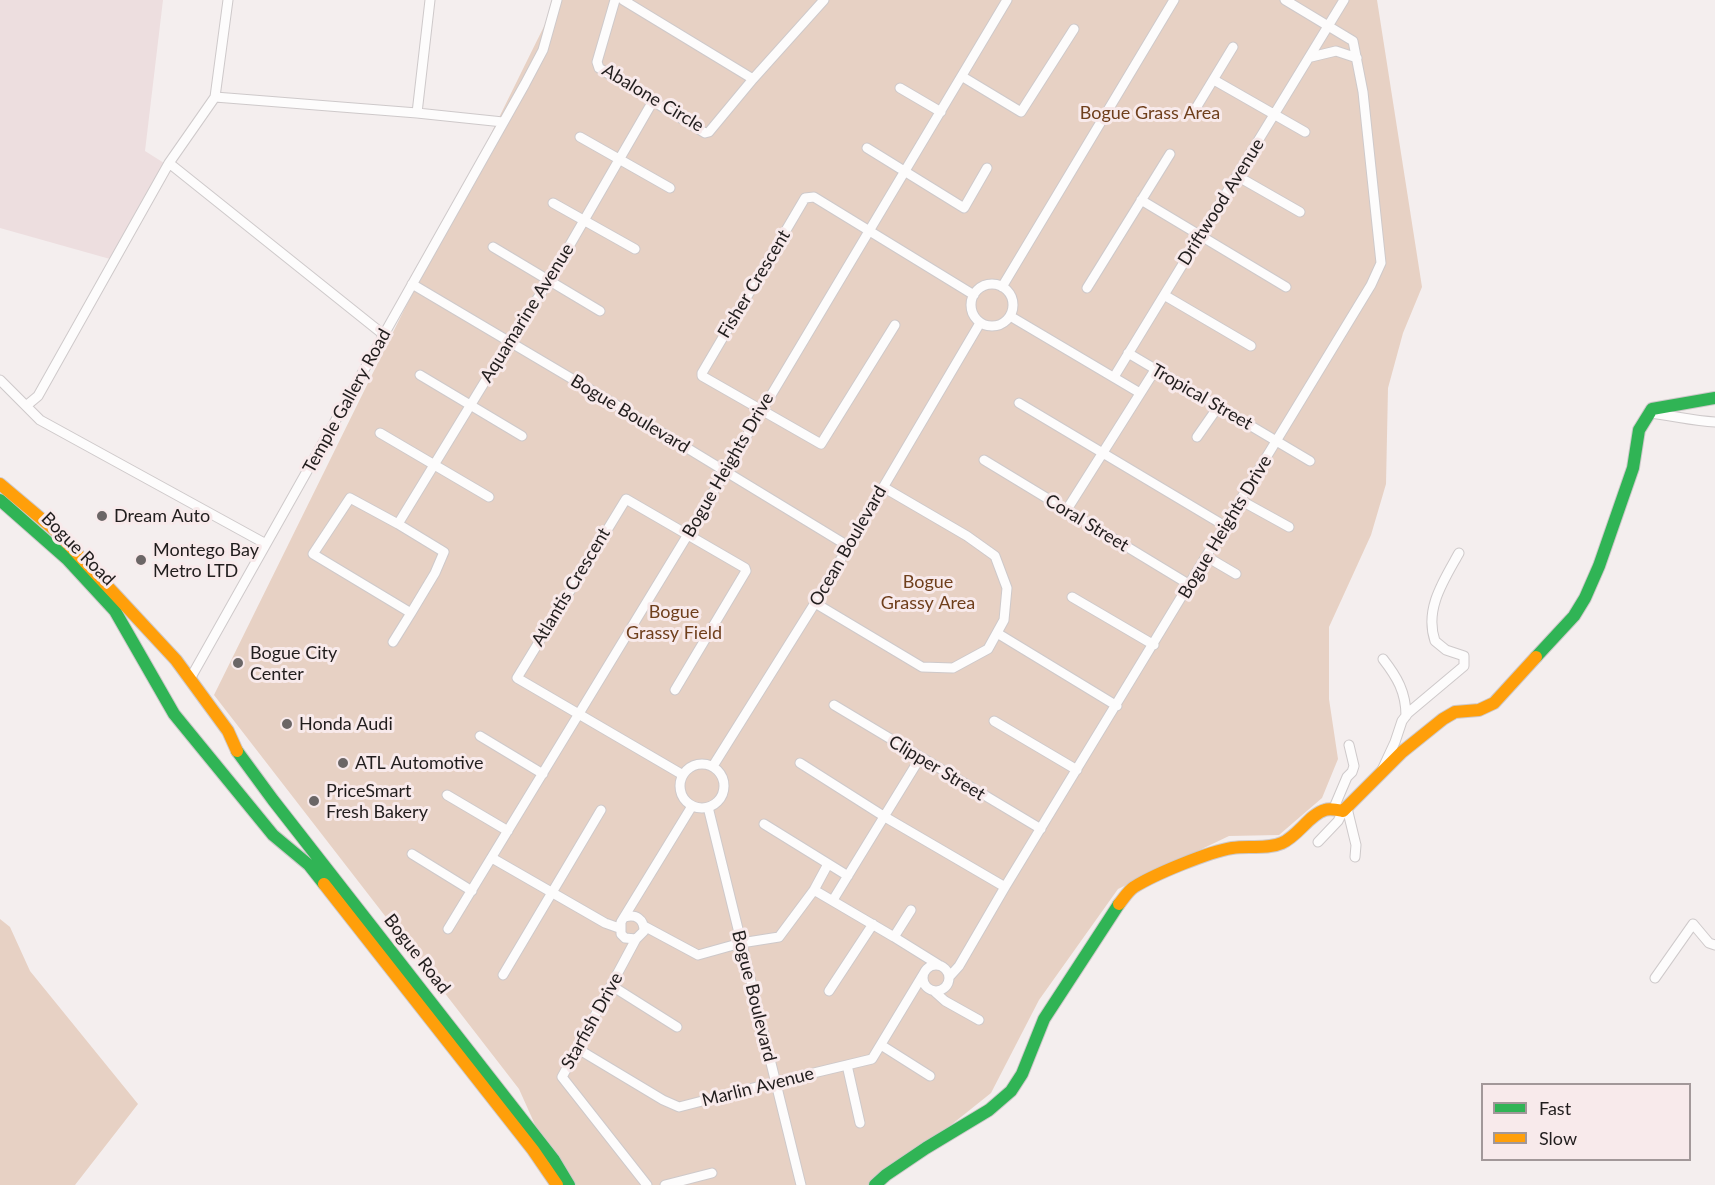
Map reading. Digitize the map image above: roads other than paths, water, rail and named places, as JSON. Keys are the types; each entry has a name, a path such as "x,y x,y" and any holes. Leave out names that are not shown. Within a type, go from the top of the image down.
{"main road":[{"path":"880,1183 926,1148 989,1110 1011,1091 1022,1074 1044,1019 1108,919 1132,888 1156,875 1220,850 1235,847 1270,847 1282,843 1294,836 1317,814 1326,809 1341,810 1402,752 1443,719 1455,712 1479,710 1494,703 1574,616 1585,598 1599,566 1633,468 1640,430 1648,413 1652,409 1715,398"},
{"name":"Bogue Road","path":"0,483 57,532 176,660 228,731 234,747 303,840 554,1160 569,1185"},
{"name":"Bogue Road","path":"0,500 79,570 127,627 128,636 174,714 273,835 309,865 527,1142 557,1185"}],"street":[{"path":"26,406 38,396 170,163 215,97 228,0"},
{"path":"417,113 430,0"},
{"name":"Temple Gallery Road","path":"190,679 543,50 556,0"},
{"name":"Abalone Circle","path":"615,0 597,65 599,68 707,133 824,0"},
{"path":"623,0 753,79"},
{"name":"Bogue Heights Drive","path":"448,929 687,536 1007,0"},
{"path":"1002,287 1174,0"},
{"name":"Bogue Heights Drive","path":"950,976 959,966 1154,645 1371,285 1381,263 1363,92 1353,41 1285,0"},
{"name":"Driftwood Avenue","path":"1114,377 1344,0"},
{"path":"963,77 1021,112 1074,28"},
{"path":"1193,114 1233,47"},
{"path":"1311,57 1336,51 1357,58"},
{"path":"1214,80 1305,132"},
{"path":"900,88 941,112"},
{"path":"215,97 503,122"},
{"name":"Aquamarine Avenue","path":"398,524 549,281 653,101"},
{"path":"580,137 670,188"},
{"path":"867,148 964,208 987,168"},
{"path":"1087,288 1170,154"},
{"path":"170,163 384,335"},
{"path":"1237,176 1300,212"},
{"name":"Fisher Crescent","path":"761,409 702,374 805,198 814,197 869,230"},
{"path":"1141,201 1286,287"},
{"path":"553,203 635,249"},
{"path":"869,230 974,294"},
{"path":"494,247 600,311"},
{"name":"Bogue Boulevard","path":"412,284 848,546"},
{"path":"989,284 1002,287 1011,296 1010,316 1000,325 993,327 981,323 972,314 971,301 974,294 989,284"},
{"path":"1164,295 1251,345"},
{"path":"1010,316 1140,393"},
{"name":"Ocean Boulevard","path":"713,766 815,603 981,323"},
{"path":"761,409 821,444 895,325"},
{"name":"Tropical Street","path":"1128,354 1310,461"},
{"path":"1066,511 1155,370"},
{"path":"420,375 522,436"},
{"path":"0,380 40,420 266,544"},
{"path":"1019,403 1225,526"},
{"path":"1197,437 1218,407"},
{"path":"1648,413 1694,421 1715,422"},
{"path":"380,433 489,496"},
{"name":"Coral Street","path":"984,460 1190,585"},
{"path":"815,603 922,666 953,668 988,649 1004,620 1007,588 994,556 967,536 883,487"},
{"path":"393,642 411,613 435,573 444,552 350,498 313,554 411,613"},
{"name":"Atlantis Crescent","path":"578,712 517,676 625,500 628,499 687,536"},
{"path":"1240,500 1289,527"},
{"path":"675,690 746,571 745,568 687,536"},
{"path":"1379,774 1406,716 1464,666 1464,656 1446,650 1435,641 1431,623 1434,603 1443,581 1460,553"},
{"path":"1207,557 1236,574"},
{"path":"1072,597 1154,645"},
{"path":"997,633 1117,706"},
{"path":"1383,658 1399,680 1404,692 1406,716"},
{"name":"Clipper Street","path":"834,705 1041,829"},
{"path":"578,712 683,775"},
{"path":"994,721 1077,770"},
{"path":"480,736 543,774"},
{"path":"1318,842 1338,821 1347,777 1354,766 1349,745"},
{"path":"833,900 920,758"},
{"path":"800,764 1005,887"},
{"path":"693,765 713,766 722,777 724,785 720,799 708,807 692,806 682,796 680,782 683,775 693,765"},
{"path":"447,795 508,831"},
{"path":"644,926 642,934 630,940 621,934 619,928 692,806"},
{"name":"Bogue Boulevard","path":"708,807 801,1185"},
{"path":"503,975 601,810"},
{"path":"1341,810 1356,845 1355,857"},
{"path":"764,824 848,876"},
{"path":"412,854 472,891"},
{"path":"492,858 605,923 619,928"},
{"path":"625,917 631,915 637,917 644,926 698,955 741,943 779,937 814,890 828,864"},
{"path":"814,890 927,957 950,976 949,984 935,989 913,990"},
{"path":"894,937 911,910"},
{"path":"829,991 873,924"},
{"path":"1655,978 1693,924 1709,943 1715,945"},
{"name":"Starfish Drive","path":"636,939 562,1077 647,1185"},
{"path":"927,957 923,980 945,1001 980,1020"},
{"path":"926,971 940,966 959,966"},
{"name":"Marlin Avenue","path":"578,1049 663,1100 679,1107 872,1059 926,971"},
{"path":"612,986 677,1027"},
{"path":"881,1045 930,1076"},
{"path":"847,1065 860,1123"},
{"path":"665,1185 712,1173"}],"place":[{"name":"Dream Auto","path":"102,516"},
{"name":"Montego Bay Metro LTD","path":"141,560"},
{"name":"Bogue City Center","path":"238,663"},
{"name":"Honda Audi","path":"287,724"},
{"name":"ATL Automotive","path":"343,763"},
{"name":"PriceSmart Fresh Bakery","path":"314,801"}],"park label":[{"name":"Bogue Grass Area","path":"1150,113"},
{"name":"Bogue Grassy Area","path":"928,592"},
{"name":"Bogue Grassy Field","path":"674,622"}]}
